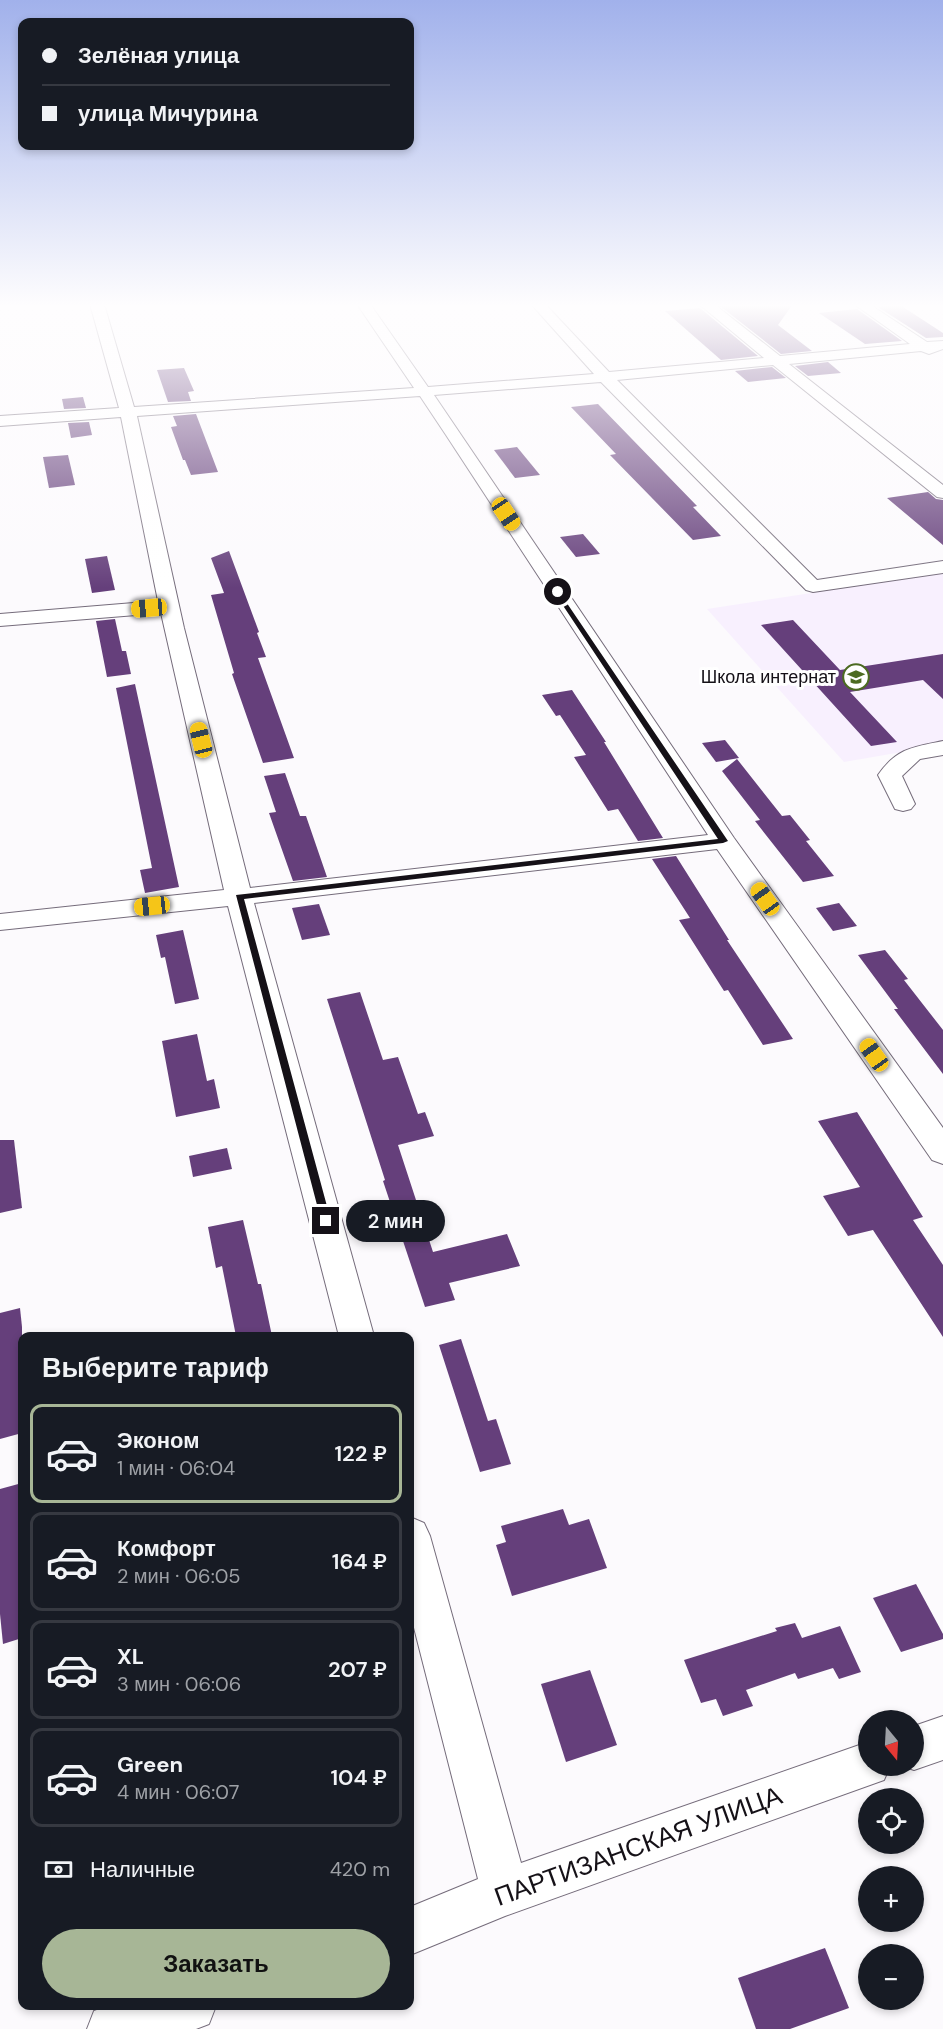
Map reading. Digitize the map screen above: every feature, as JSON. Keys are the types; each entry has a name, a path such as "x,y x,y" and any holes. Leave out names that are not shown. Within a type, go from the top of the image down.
{"street":[{"path":"124,399 239,897 355,1332"},
{"path":"0,421 341,399"},
{"path":"429,399 723,841 943,1152"},
{"path":"627,399 813,586 943,567"},
{"path":"824,399 943,493"},
{"path":"0,620 171,606"},
{"path":"903,804 890,775 912,754 943,748"},
{"path":"0,922 723,841"},
{"path":"414,1551 505,1892"},
{"path":"924,1745 943,1738"},
{"name":"ПАРТИЗАНСКАЯ УЛИЦА","path":"414,1929 505,1892 858,1768"},
{"path":"112,2029 177,2010"}],"shaded area":[{"name":"Школа интернат","path":"943,573 943,745 844,762 707,609"}],"building":[{"path":"62,399 83,399 86,408 64,409"},
{"path":"167,399 190,399 191,401 168,402"},
{"path":"598,404 697,506 693,507 721,536 693,540 610,455 616,454 571,407"},
{"path":"196,414 218,472 191,475 183,460 171,427 177,426 173,416"},
{"path":"89,422 92,435 71,438 68,423"},
{"path":"517,447 540,475 515,478 494,450"},
{"path":"68,455 75,485 49,488 43,457"},
{"path":"928,492 936,499 943,500 943,545 887,498"},
{"path":"583,534 600,554 576,557 560,537"},
{"path":"229,551 266,657 258,658 294,758 263,763 232,674 234,673 211,595 224,593 211,558"},
{"path":"107,556 115,590 92,593 85,559"},
{"path":"115,619 122,651 126,651 131,674 107,677 96,621"},
{"path":"793,620 840,670 943,654 943,699 923,680 850,692 897,742 871,746 761,625"},
{"path":"135,684 179,887 145,893 140,870 152,868 116,688"},
{"path":"572,690 663,838 638,841 618,809 608,811 574,757 586,755 560,715 556,716 542,695"},
{"path":"725,740 739,758 716,762 702,743"},
{"path":"737,759 782,816 790,815 810,840 806,841 834,876 803,882 755,821 760,820 722,771"},
{"path":"285,773 300,816 306,816 327,877 293,881 269,813 276,812 264,776"},
{"path":"676,856 729,940 727,940 793,1039 763,1045 728,990 724,991 679,920 690,918 652,859"},
{"path":"839,903 857,926 833,931 816,908"},
{"path":"319,904 330,935 302,940 292,908"},
{"path":"183,930 199,999 175,1004 165,957 161,958 156,935"},
{"path":"885,950 908,979 904,980 943,1030 943,1074 894,1009 898,1009 858,955"},
{"path":"360,992 383,1060 398,1057 418,1114 425,1112 434,1136 398,1145 433,1252 507,1234 520,1266 449,1283 455,1300 425,1307 383,1181 385,1180 327,999"},
{"path":"197,1034 207,1081 214,1079 220,1108 176,1117 162,1041"},
{"path":"857,1112 923,1217 913,1220 943,1265 943,1337 873,1230 848,1236 823,1196 860,1187 818,1121"},
{"path":"0,1140 14,1140 22,1208 0,1213"},
{"path":"227,1148 232,1169 193,1177 189,1156"},
{"path":"243,1220 258,1284 261,1284 271,1332 235,1332 222,1266 216,1268 208,1227"},
{"path":"20,1308 22,1332 18,1332 18,1434 0,1439 0,1313"},
{"path":"461,1339 488,1421 496,1419 511,1464 480,1472 439,1345"},
{"path":"18,1484 18,1639 3,1644 0,1614 0,1489"},
{"path":"563,1509 569,1525 589,1519 607,1568 512,1596 496,1545 506,1542 501,1526"},
{"path":"916,1584 943,1634 943,1639 901,1652 873,1598"},
{"path":"795,1623 802,1638 840,1626 861,1672 839,1679 833,1668 798,1679 795,1673 746,1690 753,1706 723,1716 716,1699 701,1703 684,1660 777,1631 775,1628"},
{"path":"590,1670 617,1745 566,1762 541,1684"},
{"path":"825,1948 849,2008 790,2029 756,2029 738,1978"}],"place":[{"name":"Школа интернат","path":"856,677"}],"route":[{"path":"326,1221 239,897 723,841 558,592"}]}
